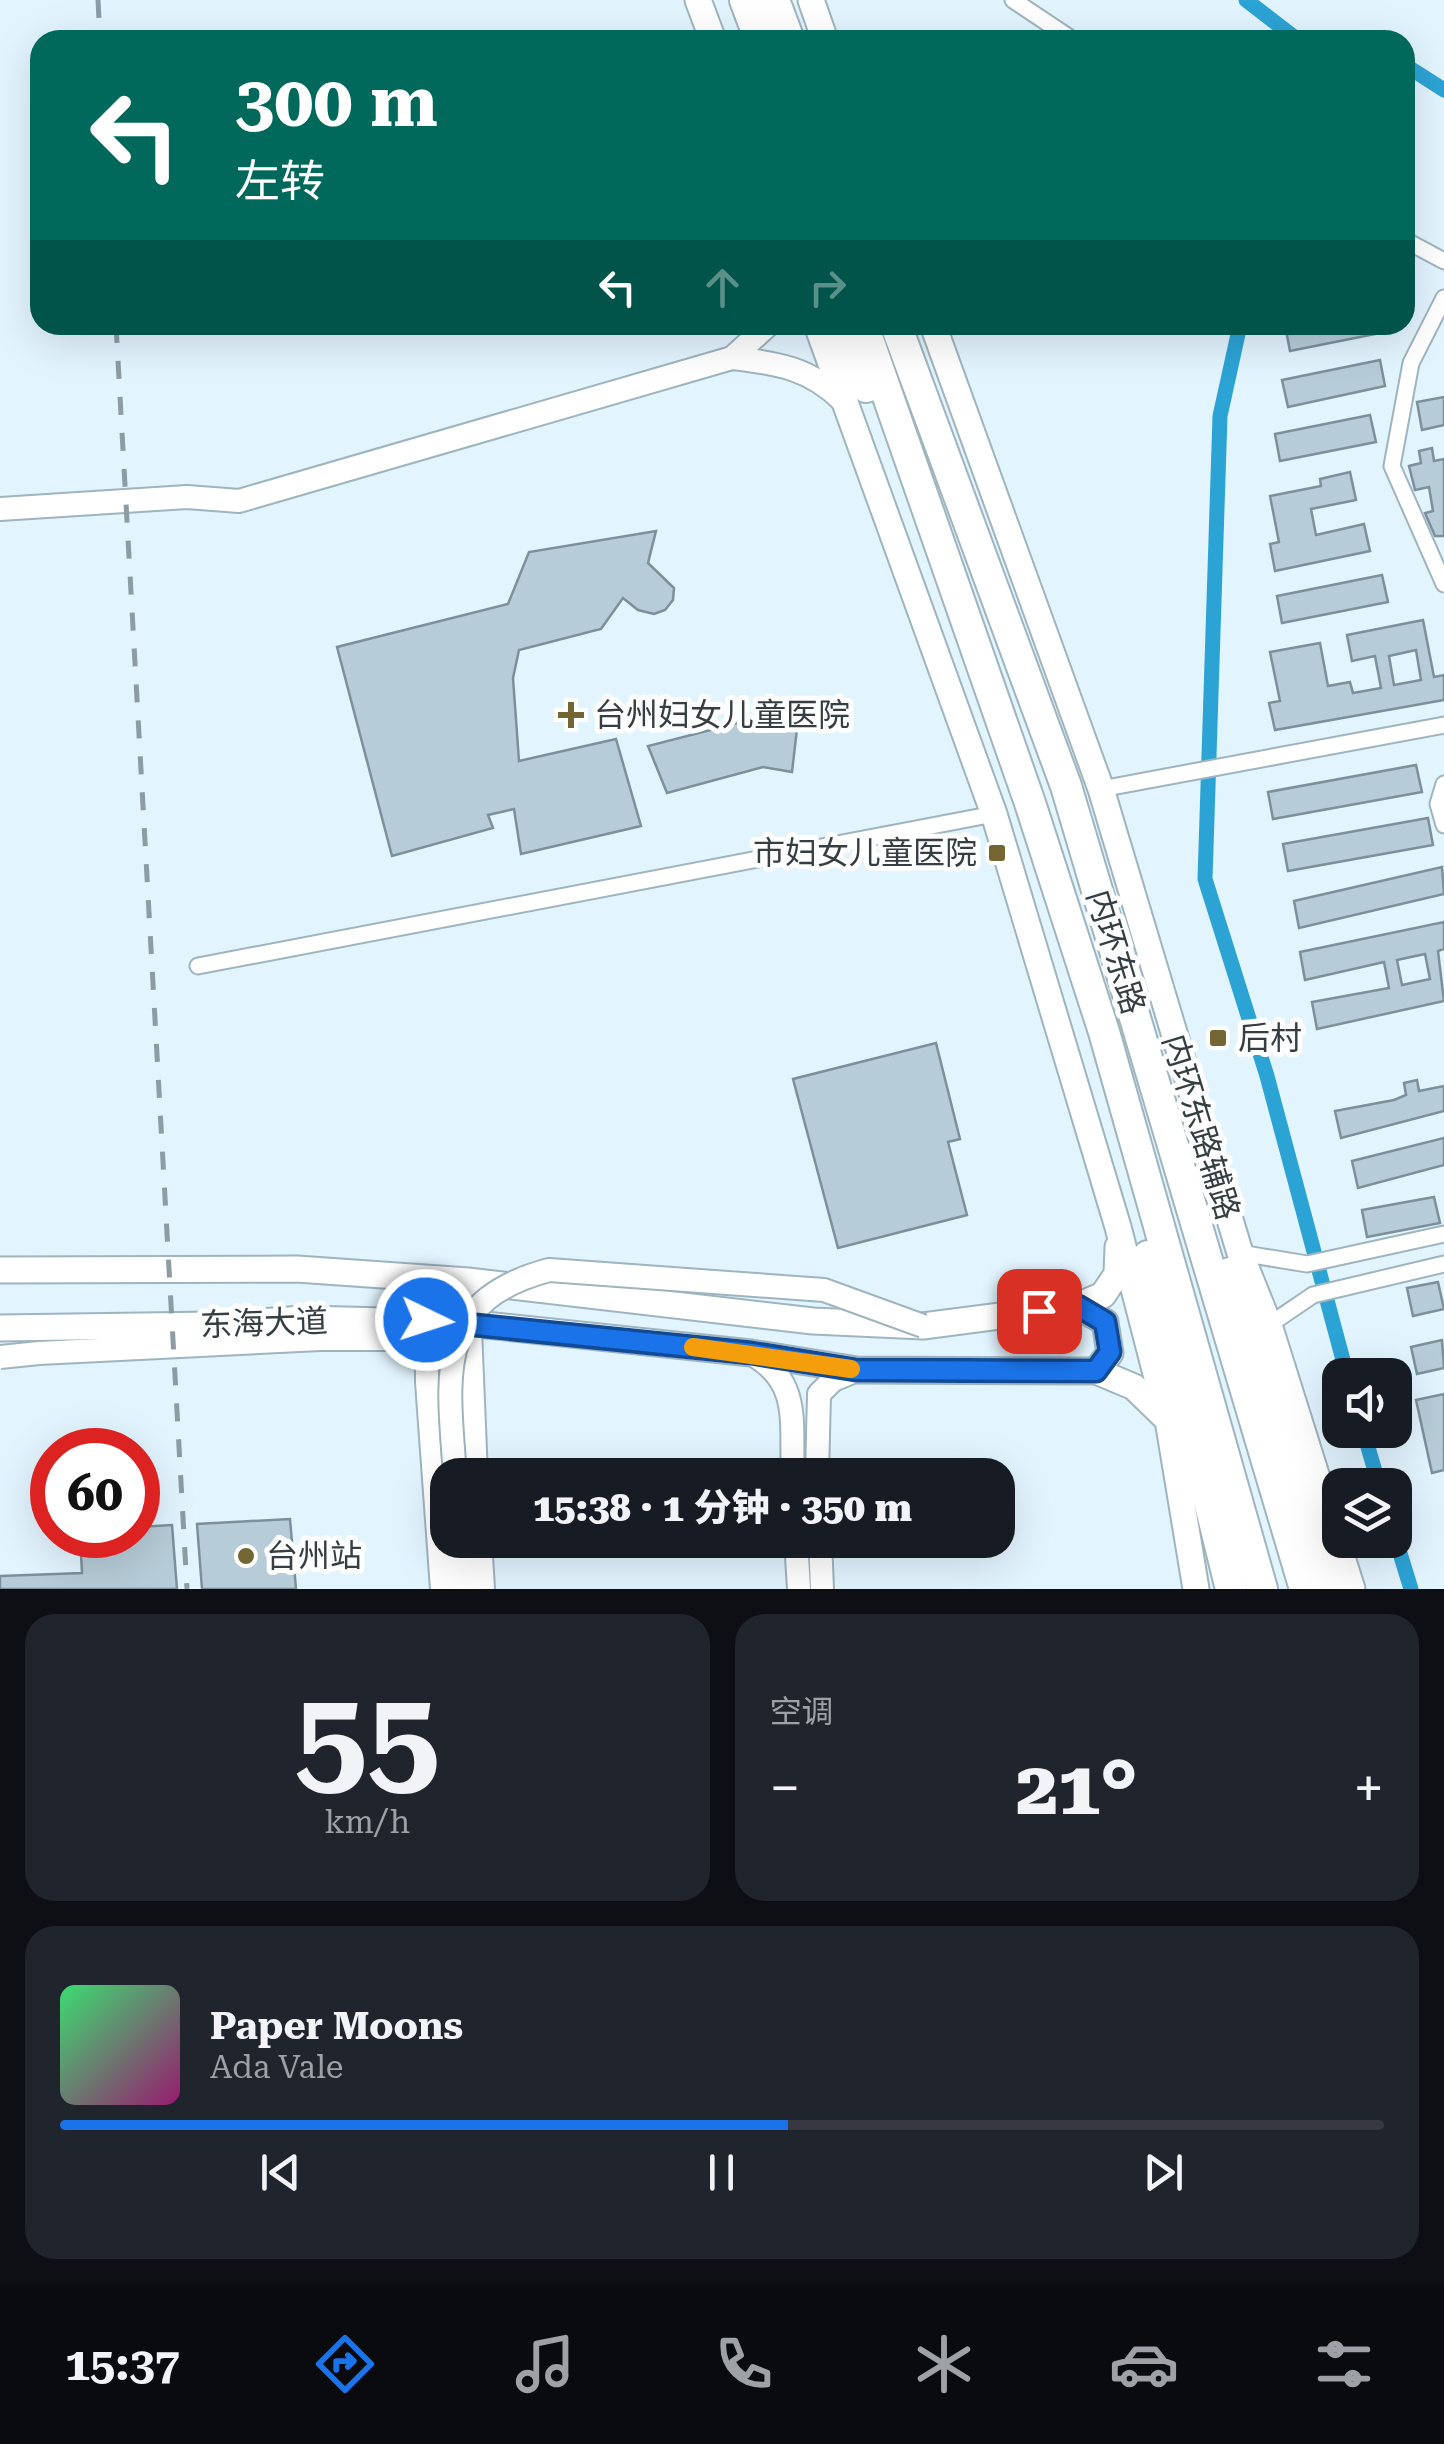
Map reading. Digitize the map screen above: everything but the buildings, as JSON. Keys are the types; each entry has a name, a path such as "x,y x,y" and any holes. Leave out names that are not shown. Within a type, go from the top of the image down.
{"highway":[{"path":"745,0 756,30"},
{"path":"774,0 785,30"},
{"path":"843,335 891,446 930,509"},
{"name":"内环东路","path":"867,335 930,509 1104,1032 1262,1589"},
{"name":"内环东路","path":"903,335 1066,786 1305,1589"},
{"path":"1104,1032 1168,1348 1231,1589"},
{"path":"1155,1081 1260,1348 1329,1589"}],"main road":[{"path":"698,0 709,30"},
{"path":"812,0 822,30"},
{"path":"821,335 994,814 1118,1227 1168,1420 1196,1589"},
{"name":"内环东路辅路","path":"937,335 1101,789 1240,1254 1269,1325 1352,1589"},
{"path":"1078,1306 1103,1295 1117,1274 1118,1227"},
{"name":"东海大道","path":"0,1270 297,1270 468,1281 813,1322 922,1326 1078,1306"},
{"path":"1078,1306 1105,1322 1110,1352 1096,1371"},
{"name":"东海大道","path":"0,1328 426,1330 468,1323 751,1353 856,1370 1096,1371 1134,1387 1168,1420"}],"street":[{"path":"1012,0 1058,30"},
{"path":"1415,245 1444,261"},
{"path":"1444,298 1411,363 1392,466 1444,584"},
{"path":"732,358 757,335"},
{"path":"0,509 187,496 240,501 732,358 784,363 822,380 848,406"},
{"path":"1101,789 1444,725"},
{"path":"1444,784 1438,804 1444,824"},
{"path":"198,966 994,814"},
{"path":"1240,1254 1308,1264 1444,1234"},
{"path":"1269,1325 1313,1296 1444,1264"},
{"path":"453,1458 450,1382 462,1326 482,1299 518,1278 549,1270 824,1290 922,1326"},
{"path":"426,1279 442,1589"},
{"path":"468,1281 475,1458"},
{"path":"0,1357 426,1330"},
{"path":"751,1353 778,1369 789,1388 792,1458"},
{"path":"818,1458 820,1394 833,1380 856,1370"},
{"path":"460,1558 462,1589"},
{"path":"481,1558 482,1589"},
{"path":"797,1558 799,1589"},
{"path":"821,1558 822,1589"}],"waterway":[{"path":"1246,0 1285,30"},
{"path":"1415,71 1444,90"},
{"path":"1238,335 1220,416 1205,879 1267,1076 1342,1358"},
{"path":"1368,1448 1374,1468"},
{"path":"1401,1558 1411,1589"}],"railway":[{"path":"98,0 100,30"},
{"path":"117,335 187,1589"}],"slow traffic":[{"path":"693,1347 851,1369"}],"place":[{"name":"台州妇女儿童医院","path":"571,715"},
{"name":"市妇女儿童医院","path":"997,853"},
{"name":"后村","path":"1218,1038"},
{"name":"台州站","path":"246,1556"}],"route":[{"path":"426,1320 751,1353 856,1370 1096,1371 1110,1352 1105,1322 1078,1306 1039,1311"}]}
